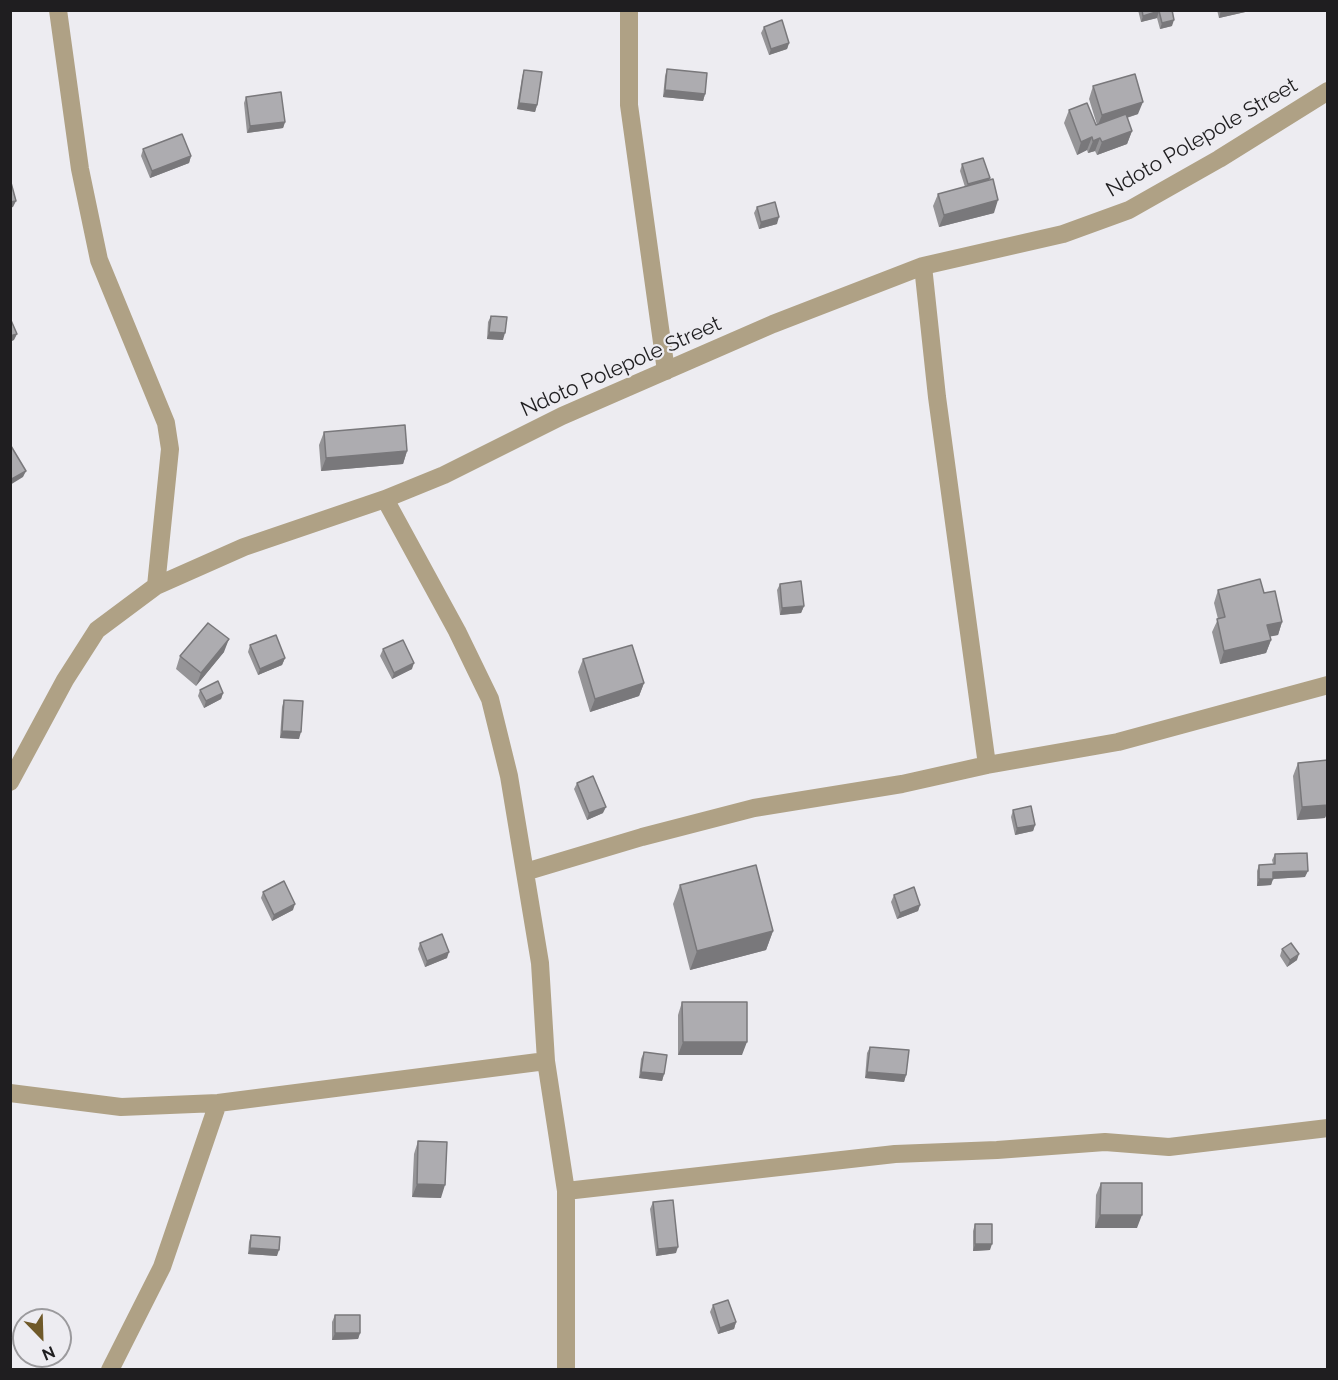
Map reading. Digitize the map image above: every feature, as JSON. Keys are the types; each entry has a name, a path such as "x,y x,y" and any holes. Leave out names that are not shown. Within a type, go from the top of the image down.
{"street":[{"path":"58,10 80,169 99,260 167,432 170,449 156,586"},
{"path":"629,10 629,105 666,371"},
{"name":"Ndoto Polepole Street","path":"10,782 65,680 97,630 156,586 244,548 385,499 444,475 562,416 774,324 923,266 1063,234 1129,210 1219,159 1328,91"},
{"path":"923,266 937,397 987,765"},
{"path":"385,499 457,631 490,699 509,776 540,963 546,1060 566,1191 566,1370"},
{"path":"525,872 642,837 754,808 902,784 987,765 1118,742 1328,686"},
{"path":"10,1094 121,1107 218,1103 546,1060"},
{"path":"110,1370 162,1267 218,1103"},
{"path":"566,1191 895,1154 997,1150 1105,1142 1169,1146 1328,1128"}],"building":[{"path":"1142,10 1172,10 1174,20 1162,23 1159,11 1143,16"},
{"path":"782,20 789,43 771,49 764,27"},
{"path":"667,69 707,73 705,94 665,90"},
{"path":"524,70 542,72 537,105 519,103"},
{"path":"1135,74 1143,102 1102,115 1093,86"},
{"path":"281,92 285,122 250,126 246,97"},
{"path":"1087,103 1096,125 1126,114 1132,131 1102,142 1100,138 1093,141 1092,137 1081,142 1069,110"},
{"path":"182,134 191,156 152,171 143,149"},
{"path":"983,158 990,178 968,184 962,164"},
{"path":"10,179 16,201 10,202"},
{"path":"993,179 998,200 944,215 938,194"},
{"path":"775,202 779,217 761,222 757,207"},
{"path":"491,316 507,317 505,333 489,332"},
{"path":"10,318 17,334 10,336"},
{"path":"405,425 407,451 326,458 324,432"},
{"path":"10,446 26,471 10,480"},
{"path":"1260,579 1264,593 1275,591 1282,622 1267,625 1271,640 1224,651 1217,619 1225,617 1218,590"},
{"path":"801,581 804,606 782,608 780,584"},
{"path":"208,623 229,639 201,673 180,656"},
{"path":"276,635 285,658 260,669 250,645"},
{"path":"403,640 414,663 394,673 383,649"},
{"path":"632,645 644,683 595,699 583,659"},
{"path":"218,681 223,693 206,701 200,690"},
{"path":"284,700 303,701 301,732 282,731"},
{"path":"1328,760 1328,805 1302,807 1298,763"},
{"path":"593,776 606,807 589,813 577,783"},
{"path":"1031,806 1035,825 1017,828 1013,810"},
{"path":"1307,853 1308,871 1273,872 1273,879 1259,879 1259,865 1275,864 1275,854"},
{"path":"756,865 773,931 697,951 680,885"},
{"path":"284,881 295,904 274,915 263,892"},
{"path":"914,887 920,905 900,913 894,895"},
{"path":"442,934 449,952 427,961 420,943"},
{"path":"1291,943 1299,954 1290,960 1282,949"},
{"path":"682,1002 747,1002 747,1042 683,1042"},
{"path":"870,1047 909,1050 906,1075 867,1072"},
{"path":"644,1052 667,1055 664,1074 641,1072"},
{"path":"418,1141 447,1142 445,1185 417,1184"},
{"path":"1101,1183 1142,1183 1142,1215 1100,1215"},
{"path":"673,1200 678,1247 658,1249 653,1202"},
{"path":"975,1224 992,1224 992,1244 975,1244"},
{"path":"251,1235 280,1237 279,1250 250,1248"},
{"path":"728,1300 736,1322 720,1328 713,1305"},
{"path":"335,1315 360,1315 360,1333 335,1333"}]}
